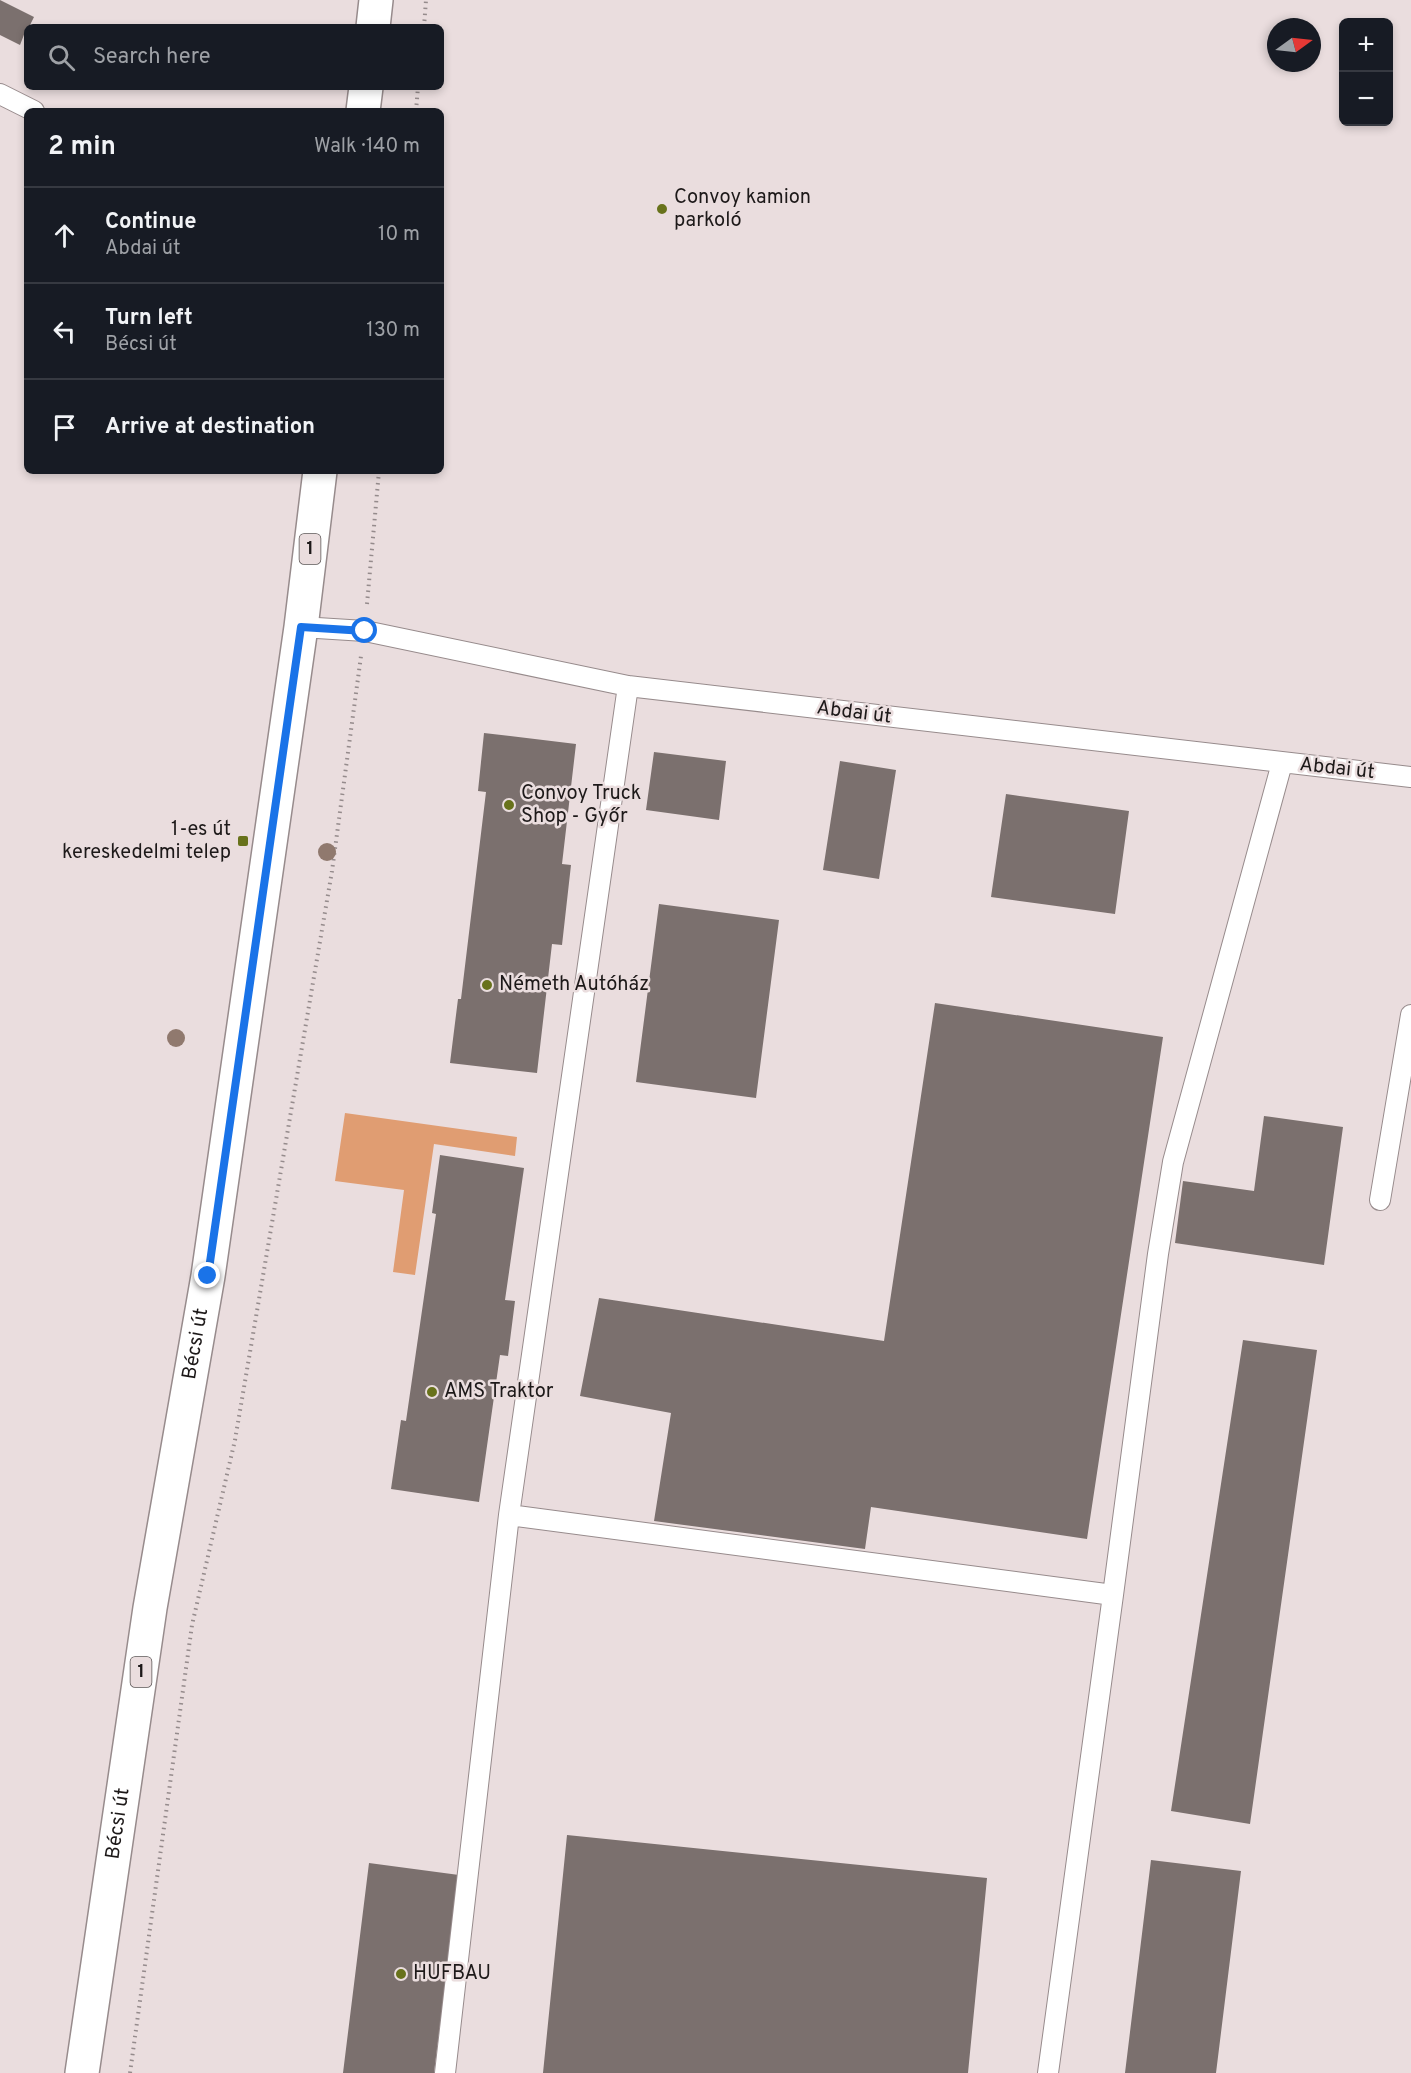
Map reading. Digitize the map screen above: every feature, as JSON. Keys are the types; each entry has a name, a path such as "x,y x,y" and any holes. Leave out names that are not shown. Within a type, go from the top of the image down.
{"main road":[{"path":"373,24 376,0"},
{"path":"363,108 366,90"},
{"name":"Bécsi út","path":"82,2073 150,1608 208,1276 301,627 320,474"}],"lane":[{"path":"0,94 28,108"},
{"name":"Abdai út","path":"301,627 365,631 628,686 1411,777"},
{"path":"446,2073 509,1515 628,686"},
{"path":"1048,2073 1173,1162 1282,763"},
{"path":"1380,1200 1411,1015"},
{"path":"509,1515 1113,1595"}],"path":[{"path":"424,24 426,0"},
{"path":"416,108 418,90"},
{"path":"130,2073 192,1625 235,1440 332,871 365,631 379,474"}],"shaded area":[{"path":"345,1113 517,1137 515,1156 434,1144 415,1275 393,1272 404,1190 335,1181"}],"building":[{"path":"0,0 34,17 30,24 24,24 24,35 20,45 0,35"},
{"path":"484,733 576,744 562,864 571,865 562,945 552,944 537,1073 450,1063 458,999 461,999 486,792 478,791"},
{"path":"654,752 726,761 719,820 646,810"},
{"path":"840,761 896,770 879,879 823,870"},
{"path":"1006,794 1129,811 1115,914 991,897"},
{"path":"659,904 779,920 756,1098 636,1082"},
{"path":"935,1003 1163,1037 1087,1539 871,1507 865,1549 654,1521 671,1413 580,1396 599,1298 884,1341"},
{"path":"1264,1116 1343,1127 1324,1265 1175,1243 1183,1181 1254,1191"},
{"path":"440,1155 524,1168 505,1300 515,1301 508,1356 500,1355 479,1502 391,1489 401,1420 406,1421 436,1214 432,1213"},
{"path":"1243,1340 1317,1350 1250,1824 1171,1811"},
{"path":"567,1835 987,1878 968,2073 543,2073"},
{"path":"1151,1860 1241,1871 1216,2073 1125,2073"},
{"name":"HUFBAU","path":"369,1863 459,1875 434,2073 343,2073"}],"place":[{"name":"Convoy kamion parkoló","path":"662,209"},
{"name":"Convoy Truck Shop - Győr","path":"509,805"},
{"name":"1-es út kereskedelmi telep","path":"243,841"},
{"name":"Németh Autóház","path":"487,985"},
{"name":"AMS Traktor","path":"432,1392"},
{"name":"HUFBAU","path":"401,1974"}],"route":[{"path":"208,1276 301,627 365,631"}]}
